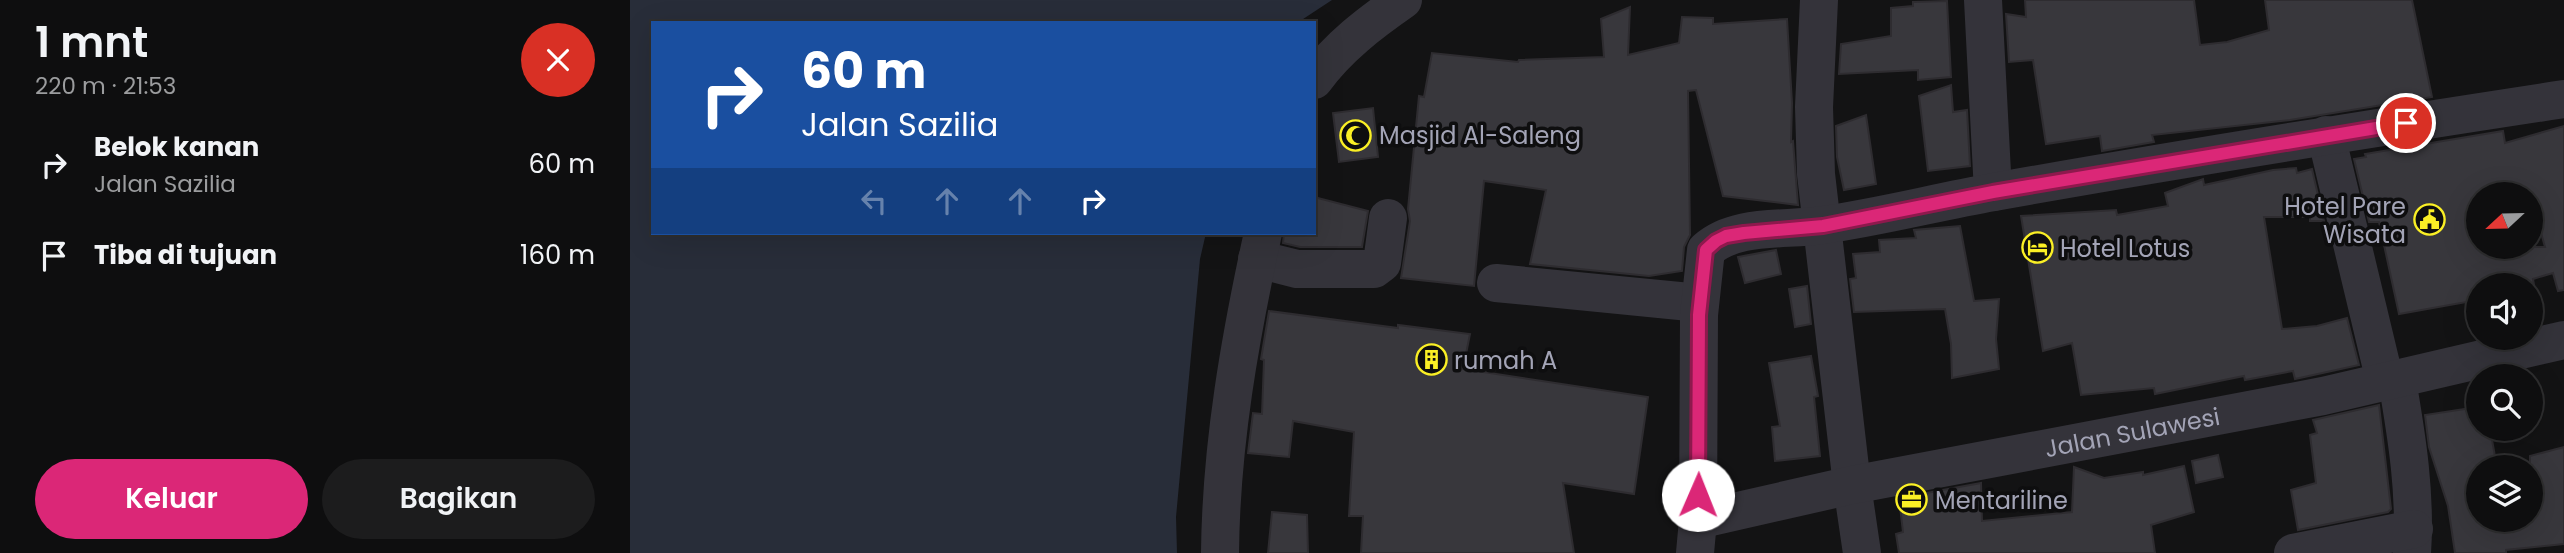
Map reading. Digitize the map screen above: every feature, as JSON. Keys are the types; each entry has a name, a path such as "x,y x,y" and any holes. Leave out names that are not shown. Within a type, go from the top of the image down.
{"street":[{"path":"1316,77 1331,57 1373,21 1403,0"},
{"path":"1819,0 1814,128 1816,174 1852,485 1863,553"},
{"path":"1983,0 1993,192"},
{"path":"1696,537 1700,303 1706,250 1716,241 1744,233 1823,226 1993,192 2326,135 2564,99"},
{"path":"2293,553 2413,541 2411,460 2326,135"},
{"path":"1220,553 1227,443 1260,246 1297,269 1374,269 1382,263 1388,218"},
{"path":"1496,283 1700,303"},
{"name":"Jalan Sulawesi","path":"1696,537 1852,485 2323,396 2564,340"}],"water":[{"path":"630,0 1332,0 1300,21 651,21 651,235 1206,235 1200,259 1176,517 1177,553 630,553"}],"building":[{"path":"2025,0 2194,0 2200,45 2227,42 2269,30 2265,0 2412,0 2432,97 2290,120 2152,135 2154,142 2102,151 2100,136 2046,144 2033,60 2009,62 2006,14 2026,17"},
{"path":"1947,1 1951,77 1918,80 1918,70 1839,74 1841,44 1891,36 1891,8 1913,6 1913,2"},
{"path":"1630,7 1628,55 1679,43 1682,17 1713,18 1713,24 1787,19 1792,103 1791,142 1793,141 1798,205 1723,196 1696,90 1688,91 1690,235 1684,247 1682,271 1649,276 1530,264 1546,190 1484,181 1474,286 1401,278 1410,221 1408,209 1419,96 1424,97 1432,53 1518,62 1604,57 1601,19"},
{"path":"1951,85 1953,112 1967,110 1970,166 1928,171 1919,96"},
{"name":"Masjid Al-Saleng","path":"1373,108 1378,157 1339,162 1333,113"},
{"path":"1866,115 1876,184 1844,190 1837,157 1836,126"},
{"name":"Hotel Pare Wisata","path":"2564,126 2564,290 2558,291 2553,273 2543,276 2543,273 2466,273 2466,302 2399,314 2379,222 2369,222 2354,159 2366,157 2365,154 2503,131 2505,143"},
{"path":"2296,168 2297,173 2312,169 2324,221 2310,221 2310,217 2264,217 2282,329 2317,326 2347,318 2359,365 2295,379 2293,371 2245,380 2244,376 2155,394 2154,388 2081,395 2072,343 2043,351 2021,216 2116,210 2117,215 2168,206 2165,193 2203,179 2204,185 2273,170"},
{"path":"1316,198 1368,211 1362,247 1300,247 1283,243 1284,235 1316,235"},
{"path":"1960,226 1974,301 1999,299 1996,339 1999,369 1952,378 1951,344 1945,309 1854,312 1850,279 1856,278 1853,254 1880,252 1879,240 1916,238 1914,230"},
{"path":"1776,250 1781,274 1745,283 1738,257"},
{"path":"1807,286 1811,324 1795,327 1789,289"},
{"path":"1269,311 1398,328 1398,325 1470,334 1463,369 1648,397 1634,494 1563,483 1574,553 1361,553 1363,516 1349,516 1354,432 1293,421 1289,457 1248,453 1253,413 1262,414 1264,360 1261,359"},
{"path":"1811,356 1818,396 1814,397 1820,456 1775,461 1772,427 1780,426 1769,363"},
{"path":"2379,405 2391,509 2388,512 2298,530 2291,490 2316,483 2310,435 2317,433 2313,420"},
{"path":"2466,409 2466,441 2492,441 2495,455 2466,455 2466,532 2543,532 2543,455 2534,455 2564,447 2564,544 2506,550 2506,553 2455,553 2448,506 2429,447 2425,415"},
{"path":"2218,455 2223,477 2196,483 2192,461"},
{"path":"2184,466 2194,512 2151,525 2155,553 1899,553 1896,534 1903,532 1899,498 1981,483 1982,521 2072,512 2074,467 2104,478 2143,472 2143,475"},
{"path":"1272,512 1307,515 1308,553 1268,553"}],"place":[{"name":"Masjid Al-Saleng","path":"1356,135"},
{"name":"Hotel Pare Wisata","path":"2429,220"},
{"name":"Hotel Lotus","path":"2037,248"},
{"name":"rumah A","path":"1431,360"},
{"name":"Mentariline","path":"1912,500"}],"route":[{"path":"1698,495 1699,315 1706,250 1716,241 1744,233 1823,226 1993,192 2406,123"}]}
